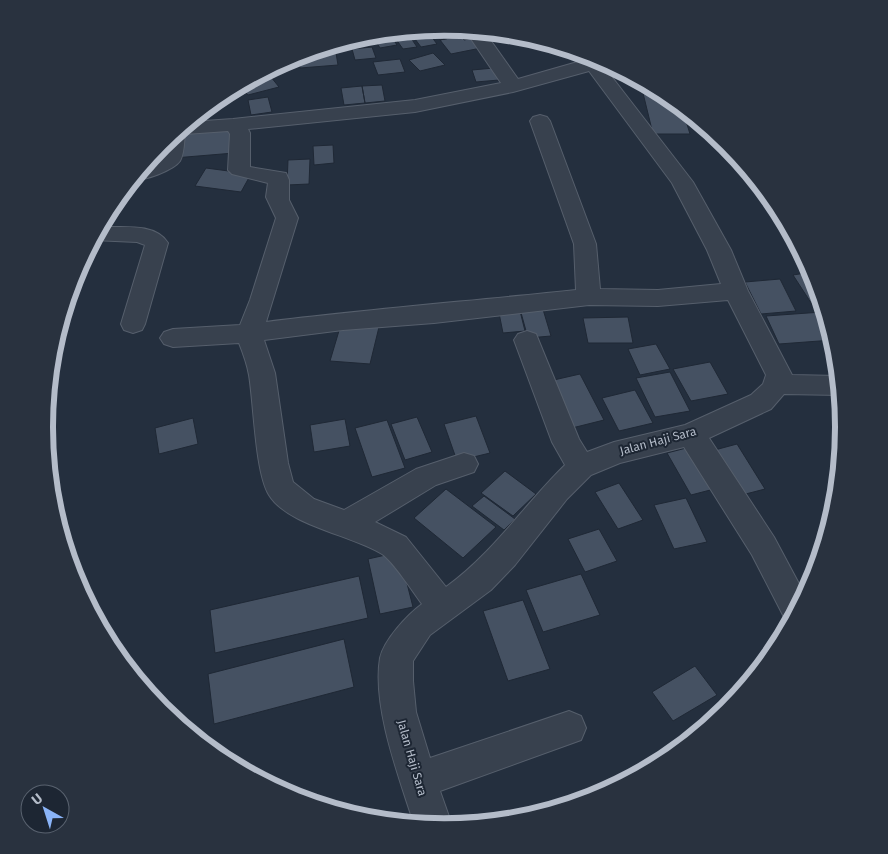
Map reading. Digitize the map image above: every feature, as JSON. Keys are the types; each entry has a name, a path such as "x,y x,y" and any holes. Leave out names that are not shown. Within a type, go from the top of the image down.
{"street":[{"path":"480,38 513,86"},
{"path":"193,127 233,125 414,106 513,86 582,62"},
{"path":"596,67 682,182 719,250 736,291 777,368 779,375 777,384 832,386"},
{"path":"540,121 585,244 589,297"},
{"path":"233,125 240,133 239,170 278,178 280,181 276,194 287,218 262,300 249,333 262,373 274,462 280,488 304,508 375,535 395,546 443,608"},
{"path":"150,170 171,159 173,146"},
{"path":"105,234 142,236 152,238 157,243 133,324"},
{"path":"173,338 249,333 343,321 434,314 589,297 658,298 736,291"},
{"path":"528,340 566,442 581,467"},
{"name":"Jalan Haji Sara","path":"430,817 399,712 396,682 397,657 419,625 480,580 504,556 557,491 581,467 614,453 691,434 761,402 770,395 777,384"},
{"path":"691,434 763,546 792,603"},
{"path":"346,524 426,477 464,464"},
{"path":"418,780 569,728"}],"building":[{"path":"431,36 437,44 421,47 414,37"},
{"path":"437,36 457,37 440,40"},
{"path":"457,37 464,40 474,38 481,48 451,54 440,40"},
{"path":"411,38 417,47 403,49 396,40"},
{"path":"394,40 397,45 380,48 377,43"},
{"path":"372,47 376,58 355,60 352,49"},
{"path":"336,53 338,65 300,68 300,64"},
{"path":"433,53 445,65 420,71 409,60"},
{"path":"400,59 405,72 378,75 373,62"},
{"path":"494,68 499,80 476,82 472,70"},
{"path":"271,77 279,87 248,95 245,91"},
{"path":"382,85 385,101 365,103 362,86"},
{"path":"362,86 365,103 344,105 341,88"},
{"path":"643,91 686,120 690,134 653,134"},
{"path":"268,97 272,112 251,115 248,100"},
{"path":"234,127 234,153 174,158 176,143 189,131"},
{"path":"333,145 334,163 314,165 313,146"},
{"path":"310,159 309,184 287,185 288,160"},
{"path":"206,168 251,174 241,192 195,186"},
{"path":"803,273 816,309 815,309 793,275"},
{"path":"780,279 796,311 761,314 745,282"},
{"path":"542,306 551,336 528,338 520,309"},
{"path":"520,311 525,331 503,333 499,313"},
{"path":"817,312 825,341 779,344 766,316"},
{"path":"628,317 633,343 588,343 583,318"},
{"path":"341,324 379,327 370,364 330,361"},
{"path":"656,344 670,369 640,375 628,349"},
{"path":"710,362 728,394 691,401 673,369"},
{"path":"670,372 690,411 655,417 636,378"},
{"path":"580,374 604,420 568,429 545,382"},
{"path":"635,390 653,423 619,431 602,398"},
{"path":"476,416 490,453 457,461 444,424"},
{"path":"417,417 432,452 405,460 391,424"},
{"path":"193,418 198,444 159,454 155,428"},
{"path":"345,419 350,446 314,452 310,425"},
{"path":"387,420 405,468 372,477 355,428"},
{"path":"737,444 765,489 738,496 711,451"},
{"path":"694,446 718,488 691,495 667,453"},
{"path":"505,471 536,494 513,516 481,493"},
{"path":"619,483 643,520 618,529 595,492"},
{"path":"446,489 496,527 463,558 414,518"},
{"path":"484,496 515,519 504,530 472,506"},
{"path":"686,498 707,542 674,549 654,505"},
{"path":"599,529 617,561 585,572 568,539"},
{"path":"399,552 413,607 380,614 368,559"},
{"path":"581,574 600,615 543,632 526,590"},
{"path":"359,576 368,618 215,653 210,610"},
{"path":"523,600 550,669 508,681 483,611"},
{"path":"344,639 354,687 214,724 208,674"},
{"path":"695,666 717,695 673,721 652,692"}]}
